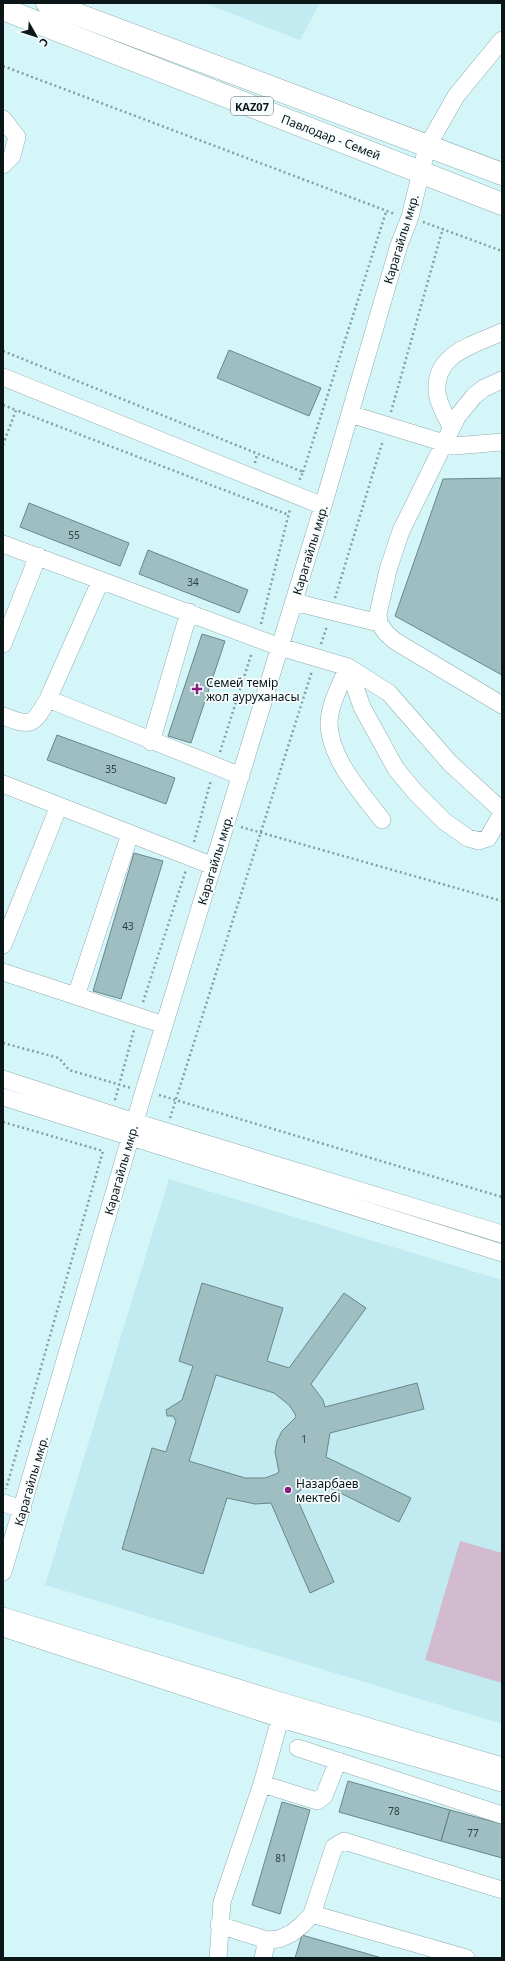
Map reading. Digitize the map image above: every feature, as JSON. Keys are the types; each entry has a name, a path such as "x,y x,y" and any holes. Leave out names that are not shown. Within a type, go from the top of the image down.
{"highway":[{"name":"Павлодар - Семей","path":"47,3 502,174"},
{"name":"Павлодар - Семей","path":"3,9 502,204"}],"street":[{"name":"Карагайлы мкр.","path":"3,1572 144,1091 323,506 399,245 410,217 427,147 456,96 502,40"},
{"path":"3,119 17,137 12,156 3,165"},
{"path":"451,427 437,393 440,372 444,362 452,354 502,332"},
{"path":"4,378 323,506"},
{"path":"502,380 484,388 474,396 451,427 401,531 388,570 378,614 379,623 386,633 395,641 502,705"},
{"path":"350,414 443,444 463,446 502,442"},
{"path":"3,544 280,647 348,667 390,693 450,763 500,809 501,814 488,838 479,841 468,838 444,822 416,793 396,769 362,707 348,667"},
{"path":"3,644 38,556"},
{"path":"3,716 23,724 37,716 48,699 102,580"},
{"path":"294,602 379,623"},
{"path":"151,742 189,612"},
{"path":"348,667 334,699 329,722 334,748 345,770 382,820"},
{"path":"48,699 151,742 240,776"},
{"path":"3,784 213,866"},
{"path":"3,945 59,806"},
{"path":"76,996 130,834"},
{"path":"3,972 164,1025"},
{"path":"3,1079 133,1129 502,1253"},
{"path":"3,1096 133,1129 166,1131 502,1234"},
{"path":"4,1499 22,1509"},
{"path":"3,1616 284,1702 502,1766"},
{"path":"3,1628 281,1719 502,1783"},
{"path":"218,1958 219,1925 222,1902 262,1784 274,1737 281,1719 284,1702"},
{"path":"298,1748 502,1815"},
{"path":"262,1784 317,1801 324,1796 338,1761"},
{"path":"219,1925 267,1940 279,1939 292,1933 304,1924 312,1914 334,1847 344,1841 502,1890"},
{"path":"312,1914 466,1958"},
{"path":"263,1958 267,1940"}],"path":[{"path":"3,66 386,212 410,217 502,251"},
{"path":"119,1085 138,1016 190,857 215,766 257,638 294,494 303,472 386,212"},
{"path":"166,1131 262,833 331,611 387,426 442,228"},
{"path":"3,351 303,472"},
{"path":"3,405 289,515"},
{"path":"3,445 16,410"},
{"path":"226,823 502,901"},
{"path":"3,1043 59,1058 69,1070 176,1100 502,1197"},
{"path":"3,1122 103,1151 4,1499"}],"shaded area":[{"path":"204,3 320,3 300,40"},
{"name":"Назарбаев мектебі","path":"169,1179 502,1280 502,1724 45,1585"},
{"path":"460,1541 502,1553 502,1683 425,1660"}],"building":[{"path":"229,350 321,388 309,416 217,378"},
{"path":"502,478 502,675 395,616 443,479"},
{"path":"29,503 129,543 120,566 20,527"},
{"path":"148,550 248,590 239,613 139,574"},
{"name":"Семей темір жол ауруханасы","path":"202,634 225,641 191,743 168,736"},
{"path":"57,735 175,778 166,804 47,760"},
{"path":"134,853 163,861 121,999 93,991"},
{"path":"202,1283 283,1308 267,1361 289,1368 344,1293 366,1308 311,1384 323,1400 325,1407 417,1383 424,1409 330,1433 326,1457 411,1498 399,1522 312,1479 307,1486 295,1494 334,1582 310,1593 271,1503 255,1504 227,1498 203,1574 122,1549 152,1448 166,1452 176,1421 173,1416 167,1416 166,1410 182,1400 193,1366 179,1361","holes":["216,1375 274,1393 289,1405 296,1417 282,1431 277,1441 275,1452 279,1472 265,1478 245,1478 189,1461"]},
{"path":"348,1781 450,1810 441,1841 339,1812"},
{"path":"282,1802 310,1810 280,1914 252,1905"},
{"path":"450,1810 502,1824 502,1858 441,1841"},
{"path":"302,1935 382,1958 295,1958"}],"place":[{"name":"Семей темір жол ауруханасы","path":"197,689"},
{"name":"Назарбаев мектебі","path":"288,1490"}]}
